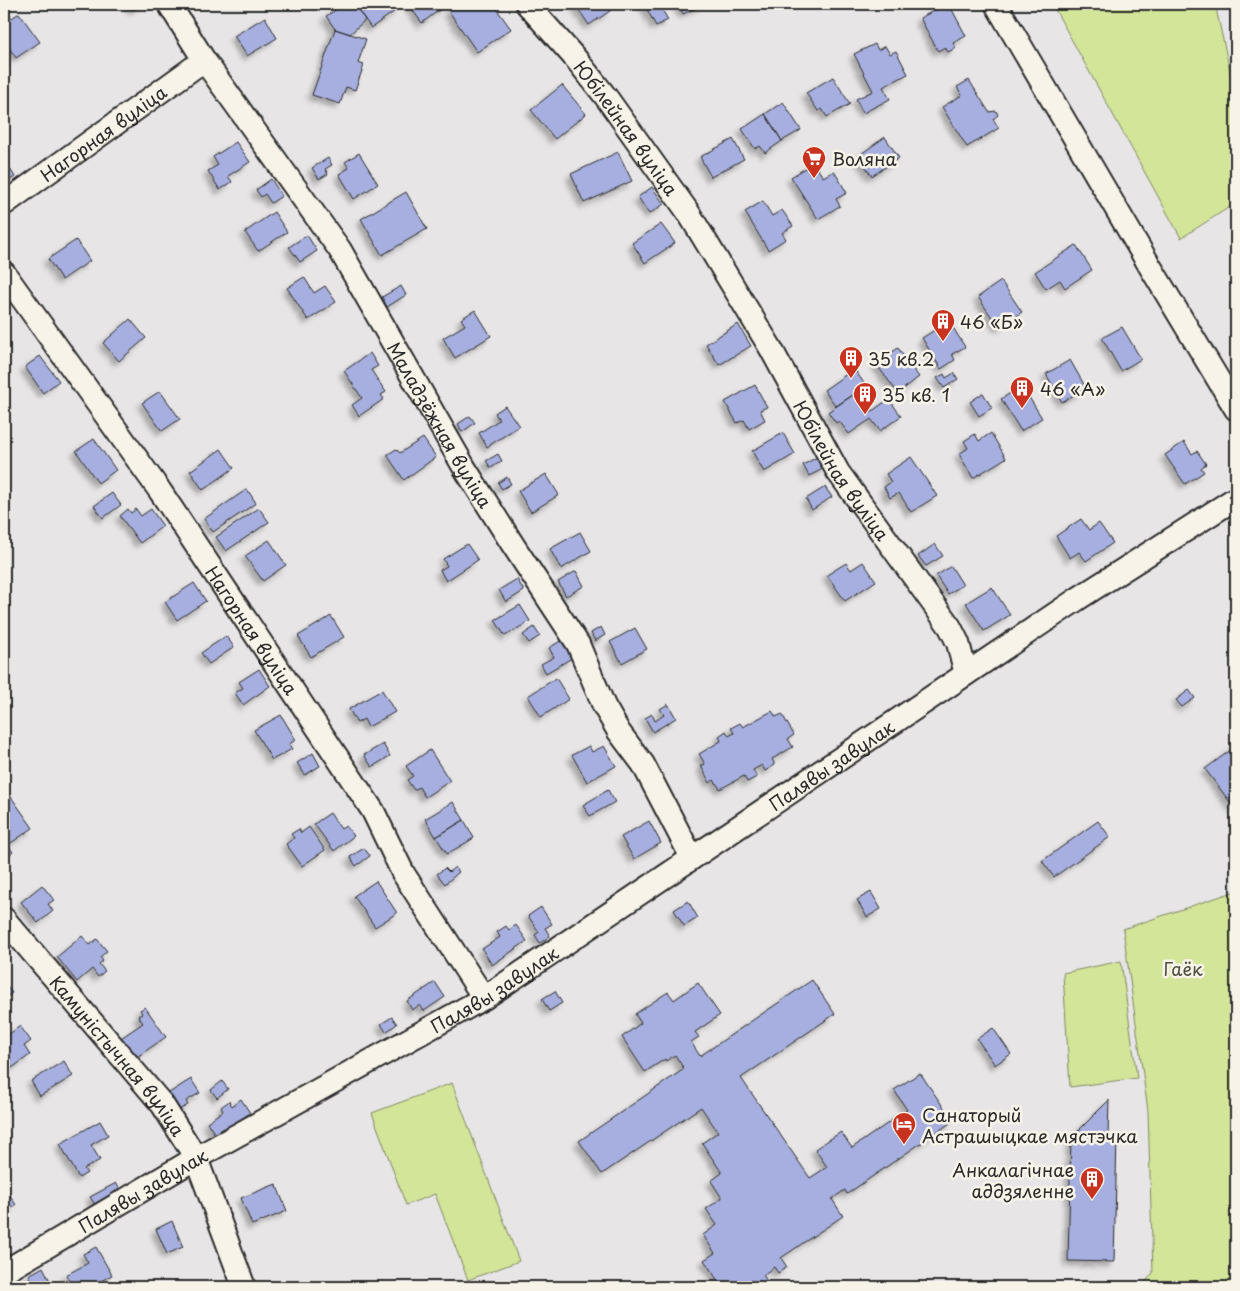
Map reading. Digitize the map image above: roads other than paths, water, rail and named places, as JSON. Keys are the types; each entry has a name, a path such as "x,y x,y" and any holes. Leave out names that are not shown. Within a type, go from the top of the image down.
{"street":[{"name":"Маладзёжная вуліца","path":"169,4 204,60 340,250 464,467 513,546 578,644 604,706 619,732 642,764 692,858"},
{"name":"Юбілейная вуліца","path":"527,4 600,89 688,212 770,347 838,472 950,627 958,643 966,674"},
{"path":"996,4 1236,409"},
{"name":"Нагорная вуліца","path":"4,204 204,60"},
{"name":"Нагорная вуліца","path":"4,273 160,491 362,794 373,811 403,873 484,998"},
{"path":"966,674 1079,598 1236,498"},
{"name":"Палявы завулак","path":"4,1272 196,1158 484,998 966,674"},
{"name":"Камуністычная вуліца","path":"4,920 162,1104 196,1158 244,1287"}],"place":[{"name":"Воляна","path":"814,179"},
{"name":"46 «Б»","path":"943,342"},
{"name":"35 кв.2","path":"851,379"},
{"name":"46 «А»","path":"1022,409"},
{"name":"35 кв. 1","path":"865,415"},
{"name":"Санаторый Астрашыцкае мястэчка","path":"904,1145"},
{"name":"Анкалагічнае аддзяленне","path":"1092,1200"}],"park label":[{"name":"Гаёк","path":"1183,968"}]}
